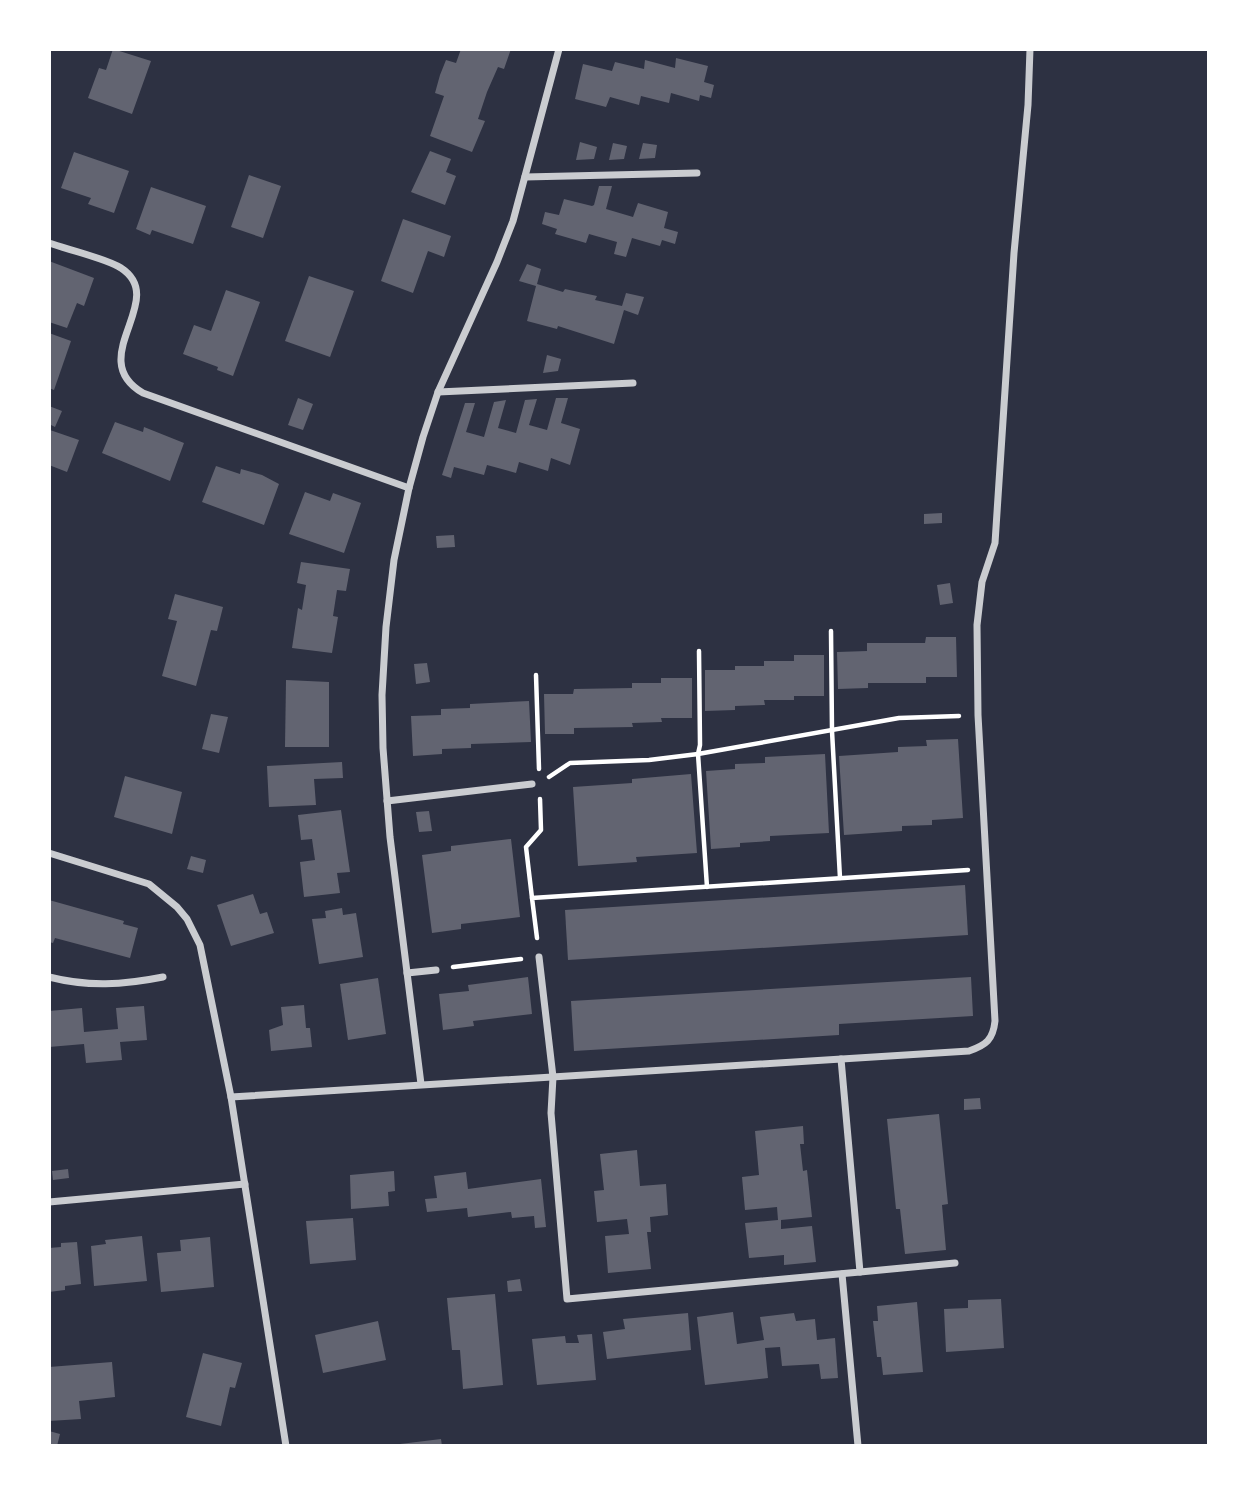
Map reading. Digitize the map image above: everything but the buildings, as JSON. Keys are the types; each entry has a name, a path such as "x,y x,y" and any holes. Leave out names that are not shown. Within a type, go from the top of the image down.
{"street":[{"path":"421,1084 387,801 382,695 394,560 409,488 438,392 513,221 559,49"},
{"path":"231,1097 969,1051 985,1045 994,1033 995,1021 978,715 977,608 982,582 995,543 1030,49"},
{"path":"525,177 697,173"},
{"path":"49,243 121,267 131,278 137,291 136,306 121,349 120,362 123,375 131,386 143,393 409,488"},
{"path":"438,392 633,383"},
{"path":"387,801 536,784"},
{"path":"49,853 149,884 163,894 187,919 204,958 231,1097 286,1446"},
{"path":"539,957 553,1077 551,1113 567,1299 955,1263"},
{"path":"407,974 436,970"},
{"path":"49,977 102,985 163,976"},
{"path":"841,1059 860,1272"},
{"path":"49,1202 245,1184"},
{"path":"842,1273 858,1446"}],"path":[{"path":"831,631 832,731 840,878"},
{"path":"699,651 698,754 707,887"},
{"path":"436,970 539,957 526,847 541,830 536,784 536,675"},
{"path":"536,784 570,763 649,760 698,754 899,718 978,715"},
{"path":"532,898 986,869"}]}
